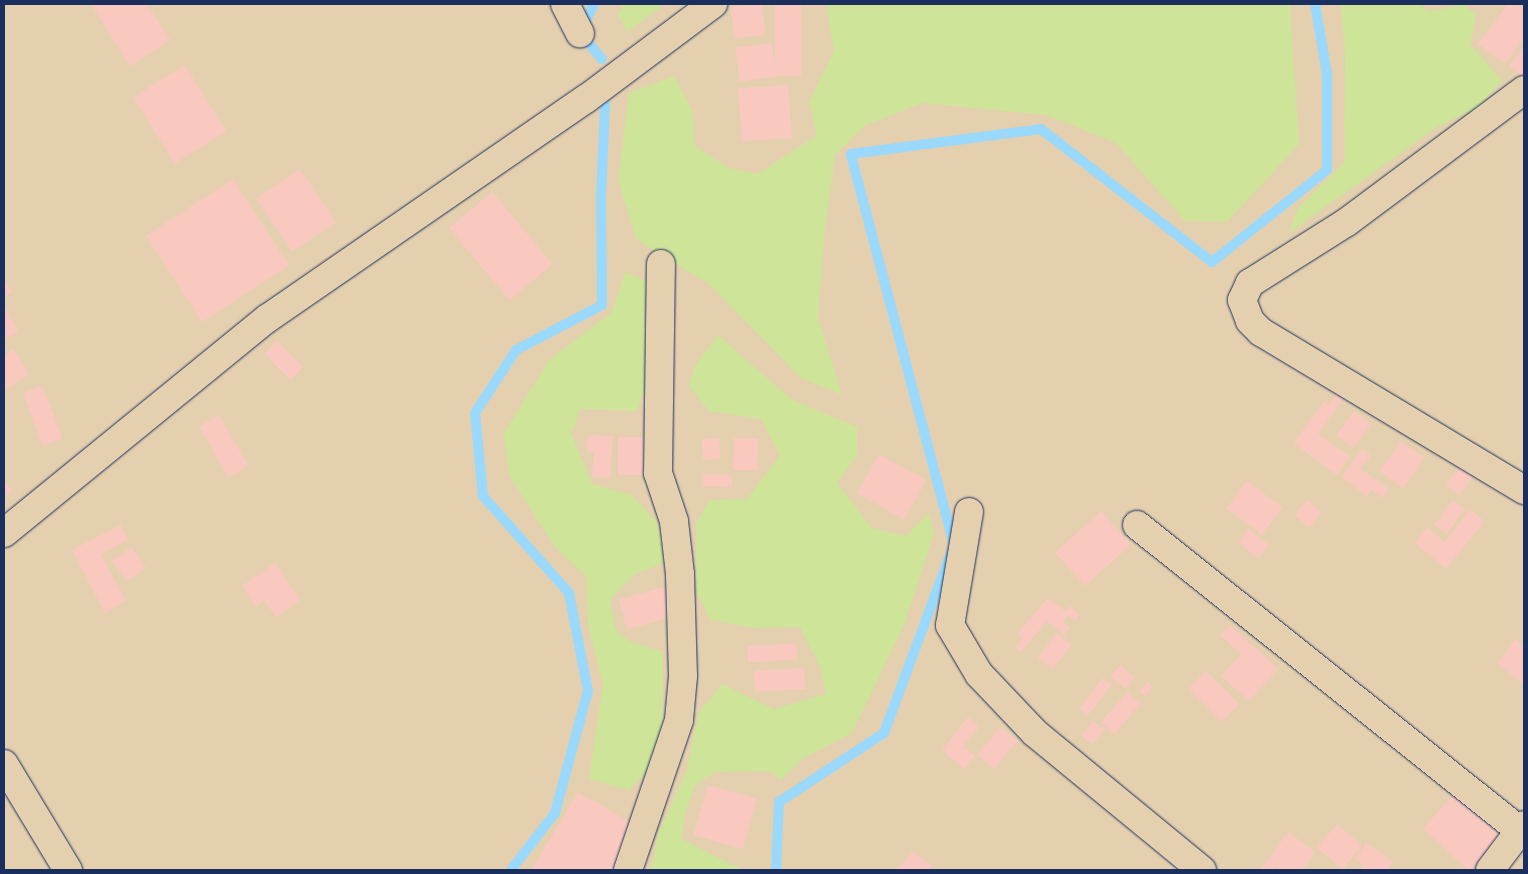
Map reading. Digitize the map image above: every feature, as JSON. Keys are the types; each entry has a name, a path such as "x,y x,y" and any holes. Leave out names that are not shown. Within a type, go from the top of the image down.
{"street":[{"path":"565,4 580,33"},
{"path":"4,533 268,318 586,99 713,4"},
{"path":"1524,90 1347,222 1250,283 1242,300 1250,321 1261,332 1524,490"},
{"path":"628,870 679,720 683,676 680,574 674,521 658,473 661,264"},
{"path":"969,512 950,625 979,674 1035,733 1202,870"},
{"path":"1137,525 1522,828 1490,870"},
{"path":"4,764 68,870"}],"green space":[{"path":"623,4 665,4 627,32 618,15"},
{"path":"826,4 1290,4 1299,144 1227,222 1185,221 1116,143 1047,115 922,103 864,126 835,155 825,228 818,317 842,395 801,378 710,285 636,239 618,180 629,93 674,76 692,109 695,146 729,168 758,174 817,135 809,102 834,51"},
{"path":"1341,4 1419,4 1429,12 1463,4 1476,15 1470,44 1502,81 1477,108 1437,127 1288,234 1298,208 1344,163 1345,58"},
{"path":"625,272 648,282 644,312 648,378 637,411 581,409 571,433 592,484 632,495 657,523 667,561 634,575 610,600 615,629 629,641 663,652 663,739 645,775 628,790 589,779 603,683 588,625 586,576 555,547 509,475 504,433 550,359 612,312"},
{"path":"718,335 791,399 857,427 857,455 837,483 872,528 906,536 929,513 934,534 904,625 852,733 804,758 781,780 769,771 716,772 695,786 686,810 681,839 744,870 651,870 658,834 686,772 699,712 722,684 774,709 826,694 820,667 800,627 753,628 711,620 696,591 696,524 709,500 747,499 780,455 761,419 709,411 689,386 695,366"}],"building":[{"path":"91,4 147,4 170,40 130,66"},
{"path":"762,4 765,35 734,38 731,7"},
{"path":"775,4 801,4 801,76 775,76"},
{"path":"1508,4 1524,6 1524,38 1505,64 1478,44"},
{"path":"772,43 776,77 739,81 735,48"},
{"path":"1524,46 1524,78 1509,66"},
{"path":"185,65 226,131 175,163 133,97"},
{"path":"788,85 792,138 742,141 738,88"},
{"path":"300,169 336,222 292,252 256,199"},
{"path":"233,179 289,265 202,322 146,236"},
{"path":"492,192 552,264 510,300 449,228"},
{"path":"4,279 12,292 4,297"},
{"path":"4,306 18,331 4,339"},
{"path":"277,341 303,367 290,380 264,354"},
{"path":"13,349 29,374 4,390 4,355"},
{"path":"43,386 62,439 42,446 23,393"},
{"path":"1336,394 1343,399 1318,434 1350,456 1337,475 1294,443 1324,401 1329,405"},
{"path":"1354,411 1371,424 1353,448 1336,435"},
{"path":"219,415 249,466 229,478 199,426"},
{"path":"588,435 613,436 610,478 592,477 594,452 586,451"},
{"path":"618,437 643,437 643,475 618,475"},
{"path":"719,438 720,459 703,460 702,439"},
{"path":"734,438 758,439 757,471 733,470"},
{"path":"1401,441 1424,458 1403,488 1379,471"},
{"path":"1362,449 1371,455 1361,469 1389,489 1382,498 1371,490 1367,496 1342,477"},
{"path":"879,454 926,480 904,520 857,493"},
{"path":"1462,463 1476,473 1459,496 1446,486"},
{"path":"703,474 732,475 732,487 703,486"},
{"path":"4,479 12,491 4,497"},
{"path":"1247,481 1282,507 1262,535 1227,508"},
{"path":"1307,500 1322,512 1309,528 1294,516"},
{"path":"1453,500 1465,509 1446,534 1434,525"},
{"path":"1470,510 1484,521 1446,569 1415,543 1427,527 1445,542"},
{"path":"1101,511 1131,544 1085,586 1055,552"},
{"path":"121,525 128,540 101,554 126,601 105,613 72,550"},
{"path":"1249,529 1269,545 1259,559 1238,542"},
{"path":"132,547 146,568 126,581 112,560"},
{"path":"275,563 300,600 276,617 264,600 256,607 242,586"},
{"path":"665,587 673,617 627,629 619,599"},
{"path":"1048,598 1065,611 1070,606 1080,615 1076,621 1068,615 1063,622 1070,628 1064,635 1047,621 1021,652 1015,647 1022,639 1017,634"},
{"path":"1230,625 1278,669 1249,701 1221,676 1241,654 1220,635"},
{"path":"1057,633 1072,645 1052,669 1037,657"},
{"path":"1515,639 1524,646 1524,684 1497,664"},
{"path":"796,643 797,659 748,662 747,646"},
{"path":"1120,665 1135,677 1125,689 1111,677"},
{"path":"804,668 805,689 755,692 754,671"},
{"path":"1206,671 1239,704 1222,722 1188,689"},
{"path":"1103,678 1112,685 1088,716 1079,709"},
{"path":"1147,682 1152,686 1146,696 1139,692"},
{"path":"1127,692 1141,704 1114,734 1101,722"},
{"path":"968,717 980,726 963,747 975,756 964,769 942,750"},
{"path":"1093,721 1104,730 1092,745 1081,736"},
{"path":"1000,727 1017,741 994,769 977,755"},
{"path":"708,785 757,799 743,849 694,835"},
{"path":"578,792 640,828 616,870 532,869"},
{"path":"1454,794 1501,836 1470,870 1468,870 1423,829"},
{"path":"1337,824 1362,845 1342,869 1317,848"},
{"path":"1288,832 1315,852 1302,870 1281,870 1277,867 1264,870 1262,868"},
{"path":"1366,843 1393,862 1387,870 1360,870 1363,865 1355,859"},
{"path":"913,851 932,866 928,870 897,870"}],"waterway":[{"path":"594,4 580,33 602,59"},
{"path":"776,870 779,802 884,733 954,545 851,154 1041,129 1212,262 1327,170 1327,74 1315,4"},
{"path":"511,870 555,813 588,691 569,593 483,496 475,413 516,350 602,305 601,197 605,104"}]}
